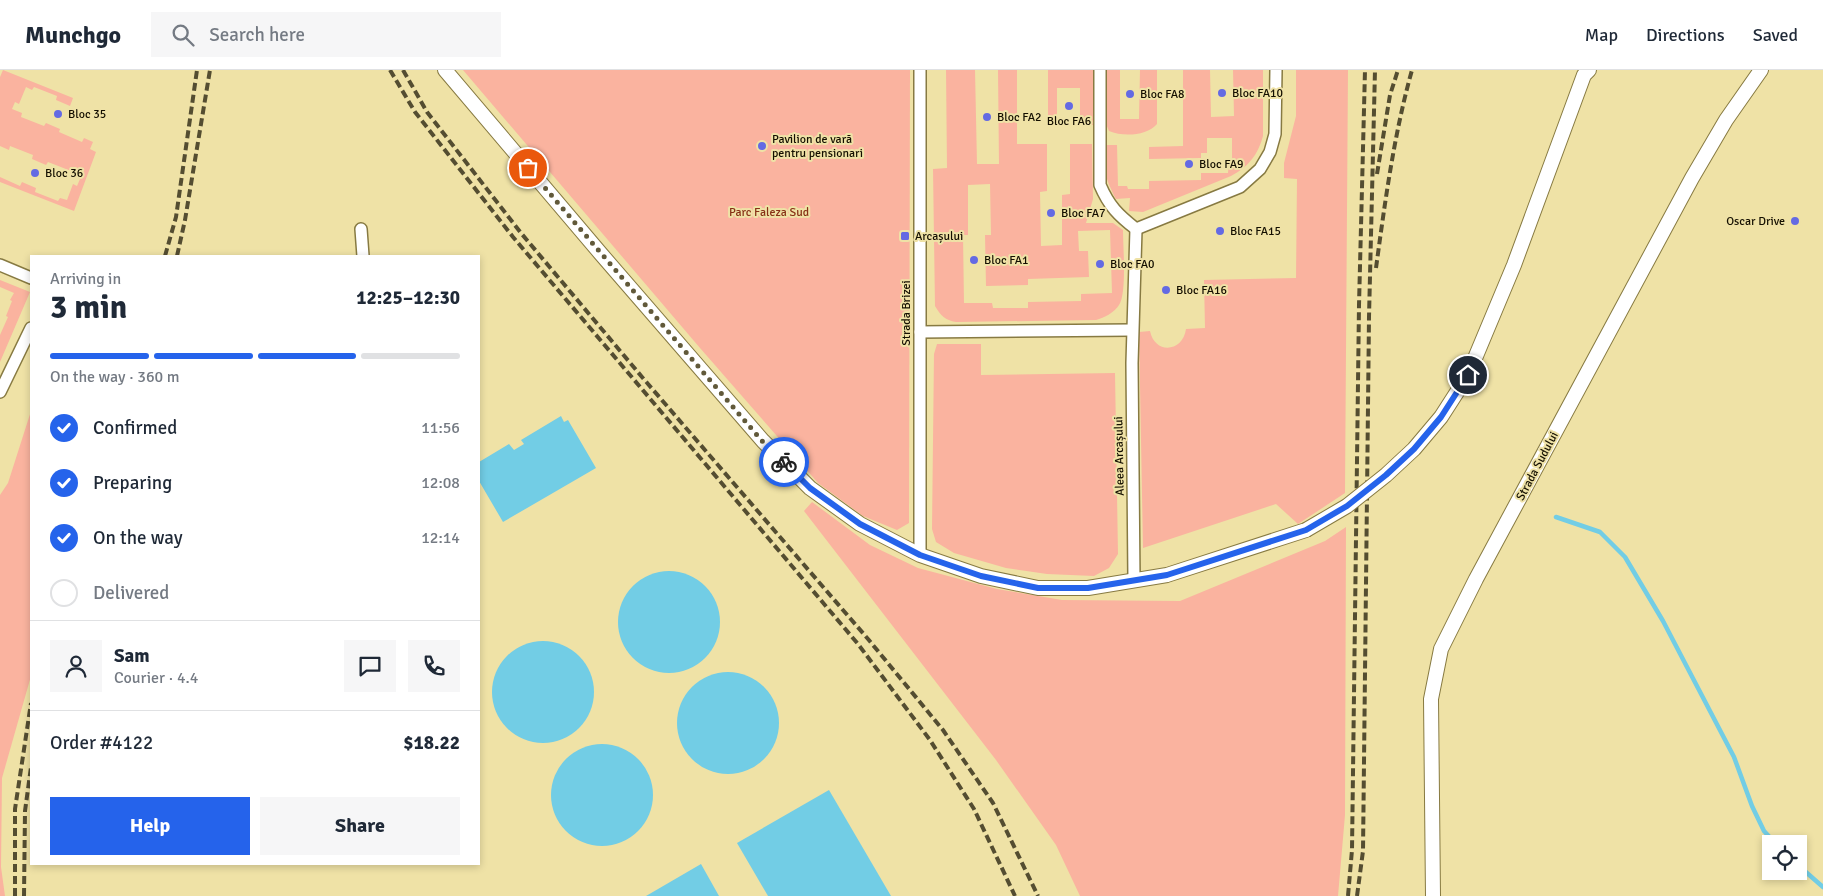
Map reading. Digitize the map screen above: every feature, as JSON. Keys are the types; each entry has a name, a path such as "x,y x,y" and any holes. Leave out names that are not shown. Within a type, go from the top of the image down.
{"street":[{"path":"445,70 600,254 763,442 810,488 860,524 920,555 981,576 1038,588 1088,588 1167,575 1306,530 1347,506 1393,469 1414,449 1441,417 1468,375 1514,265 1586,72"},
{"name":"Strada Brizei","path":"920,70 920,555"},
{"path":"1100,70 1100,185 1107,202 1123,219 1136,229 1240,186 1260,169 1270,152 1275,134 1276,70"},
{"name":"Strada Sudului","path":"1433,896 1430,699 1441,649 1476,580 1692,178 1726,120 1761,70"},
{"path":"361,229 363,255"},
{"name":"Aleea Arcașului","path":"1134,581 1132,330 1136,229"},
{"path":"0,265 30,278"},
{"path":"0,392 30,330"},
{"path":"920,332 1132,330"}],"green space":[{"path":"3,70 73,98 70,106 56,100 57,96 34,87 32,90 26,87 19,104 15,102 12,109 22,113 21,117 44,126 46,123 60,129 59,132 82,142 84,138 93,142 90,149 96,152 74,211 0,182 0,177 20,186 22,182 36,188 35,192 58,201 60,198 67,200 73,184 77,186 80,179 70,174 71,171 48,162 46,165 32,159 33,155 10,146 9,150 0,146 0,77"},
{"name":"Parc Faleza Sud","path":"463,70 910,70 909,523 897,530 863,516 818,483"},
{"path":"946,70 975,70 977,164 999,164 998,70 1017,70 1017,144 1047,144 1047,191 1040,192 1041,246 1062,245 1062,195 1070,194 1070,144 1092,144 1093,199 1086,223 1113,223 1123,230 1124,280 1121,299 1117,308 1096,320 956,322 944,317 935,306 933,169 947,168","holes":["990,184 991,235 985,235 986,286 1028,285 1028,279 1089,277 1088,251 1079,251 1078,231 1110,230 1112,293 1081,294 1081,301 1028,302 1028,308 993,308 992,303 964,303 963,235 968,235 968,185"]},
{"path":"1048,70 1094,70 1093,125 1080,125 1080,88 1057,88 1057,125 1048,125"},
{"path":"1107,70 1120,70 1120,119 1139,119 1140,70 1157,70 1157,124 1153,128 1141,133 1128,135 1109,131 1106,124"},
{"path":"1183,70 1210,70 1211,117 1234,116 1233,70 1263,70 1263,136 1261,143 1252,160 1231,176 1143,212 1129,211 1130,198 1116,199 1109,184 1105,167 1104,145 1117,145 1118,186 1127,186 1128,189 1149,189 1149,181 1201,180 1201,173 1228,173 1229,160 1232,160 1232,138 1207,138 1207,153 1201,153 1201,158 1149,159 1149,147 1183,146"},
{"path":"1296,70 1348,70 1345,493 1298,524 1276,504 1143,548 1139,332 1150,331 1157,344 1169,348 1180,342 1184,337 1186,329 1205,328 1204,280 1296,278 1297,179 1284,178 1284,163 1296,116"},
{"path":"0,280 30,292 0,362 0,335 8,317 6,316 12,301 10,300 14,293 0,287"},
{"path":"937,344 981,344 981,375 1115,373 1118,554 1109,568 1094,576 1047,574 1006,568 954,553 936,542 932,529 934,354"},
{"path":"30,414 30,680 2,778 1,867 5,896 0,896 0,495 8,483"},
{"path":"812,502 870,545 918,568 997,589 1062,600 1180,601 1325,541 1346,527 1345,815 1338,896 1080,896 1056,845 996,760 804,511"}],"water":[{"path":"561,416 564,422 568,420 596,468 503,522 480,483 480,461 509,444 514,450 524,444 521,440"},
{"path":"669,571 688,575 705,586 716,603 720,622 716,641 705,658 688,669 669,673 650,669 633,658 622,641 618,622 622,603 633,586 650,575"},
{"path":"543,641 562,645 579,656 590,673 594,692 590,711 579,728 562,739 543,743 524,739 507,728 496,711 492,692 496,673 507,656 524,645"},
{"path":"728,672 747,676 764,687 775,704 779,723 775,742 764,759 747,770 728,774 709,770 692,759 681,742 677,723 681,704 692,687 709,676"},
{"path":"602,744 621,748 638,759 649,776 653,795 649,814 638,831 621,842 602,846 583,842 566,831 555,814 551,795 555,776 566,759 583,748"},
{"path":"829,790 891,896 768,896 737,843"},
{"path":"701,864 719,896 646,896"}],"waterway":[{"path":"1556,517 1600,532 1625,557 1663,621 1734,757 1752,806 1768,835"},
{"path":"1807,873 1823,887"}],"railway":[{"path":"165,255 176,217 197,70"},
{"path":"177,255 185,220 210,70"},
{"path":"390,70 415,112 513,237 858,644 930,740 974,809 1015,896"},
{"path":"403,70 427,112 521,233 642,377 868,639 943,730 993,803 1038,896"},
{"path":"1348,896 1352,850 1359,305 1365,70"},
{"path":"1357,896 1363,851 1369,317 1375,70"},
{"path":"1377,174 1390,95 1398,70"},
{"path":"1376,268 1395,143 1412,70"},
{"path":"15,896 15,809 30,710"},
{"path":"24,896 25,811 30,774"}],"way so far":[{"path":"528,168 763,442 784,462"}],"place":[{"name":"Bloc FA10","path":"1222,93"},
{"name":"Bloc FA8","path":"1130,94"},
{"name":"Bloc FA6","path":"1069,106"},
{"name":"Bloc 35","path":"58,114"},
{"name":"Bloc FA2","path":"987,117"},
{"name":"Pavilion de vară pentru pensionari","path":"762,146"},
{"name":"Bloc FA9","path":"1189,164"},
{"name":"Bloc 36","path":"35,173"},
{"name":"Bloc FA7","path":"1051,213"},
{"name":"Oscar Drive","path":"1795,221"},
{"name":"Bloc FA15","path":"1220,231"},
{"name":"Arcașului","path":"905,236"},
{"name":"Bloc FA1","path":"974,260"},
{"name":"Bloc FA0","path":"1100,264"},
{"name":"Bloc FA16","path":"1166,290"}],"route":[{"path":"784,462 810,488 860,524 920,555 981,576 1038,588 1088,588 1167,575 1306,530 1347,506 1386,475 1414,449 1441,417 1468,375"}]}
